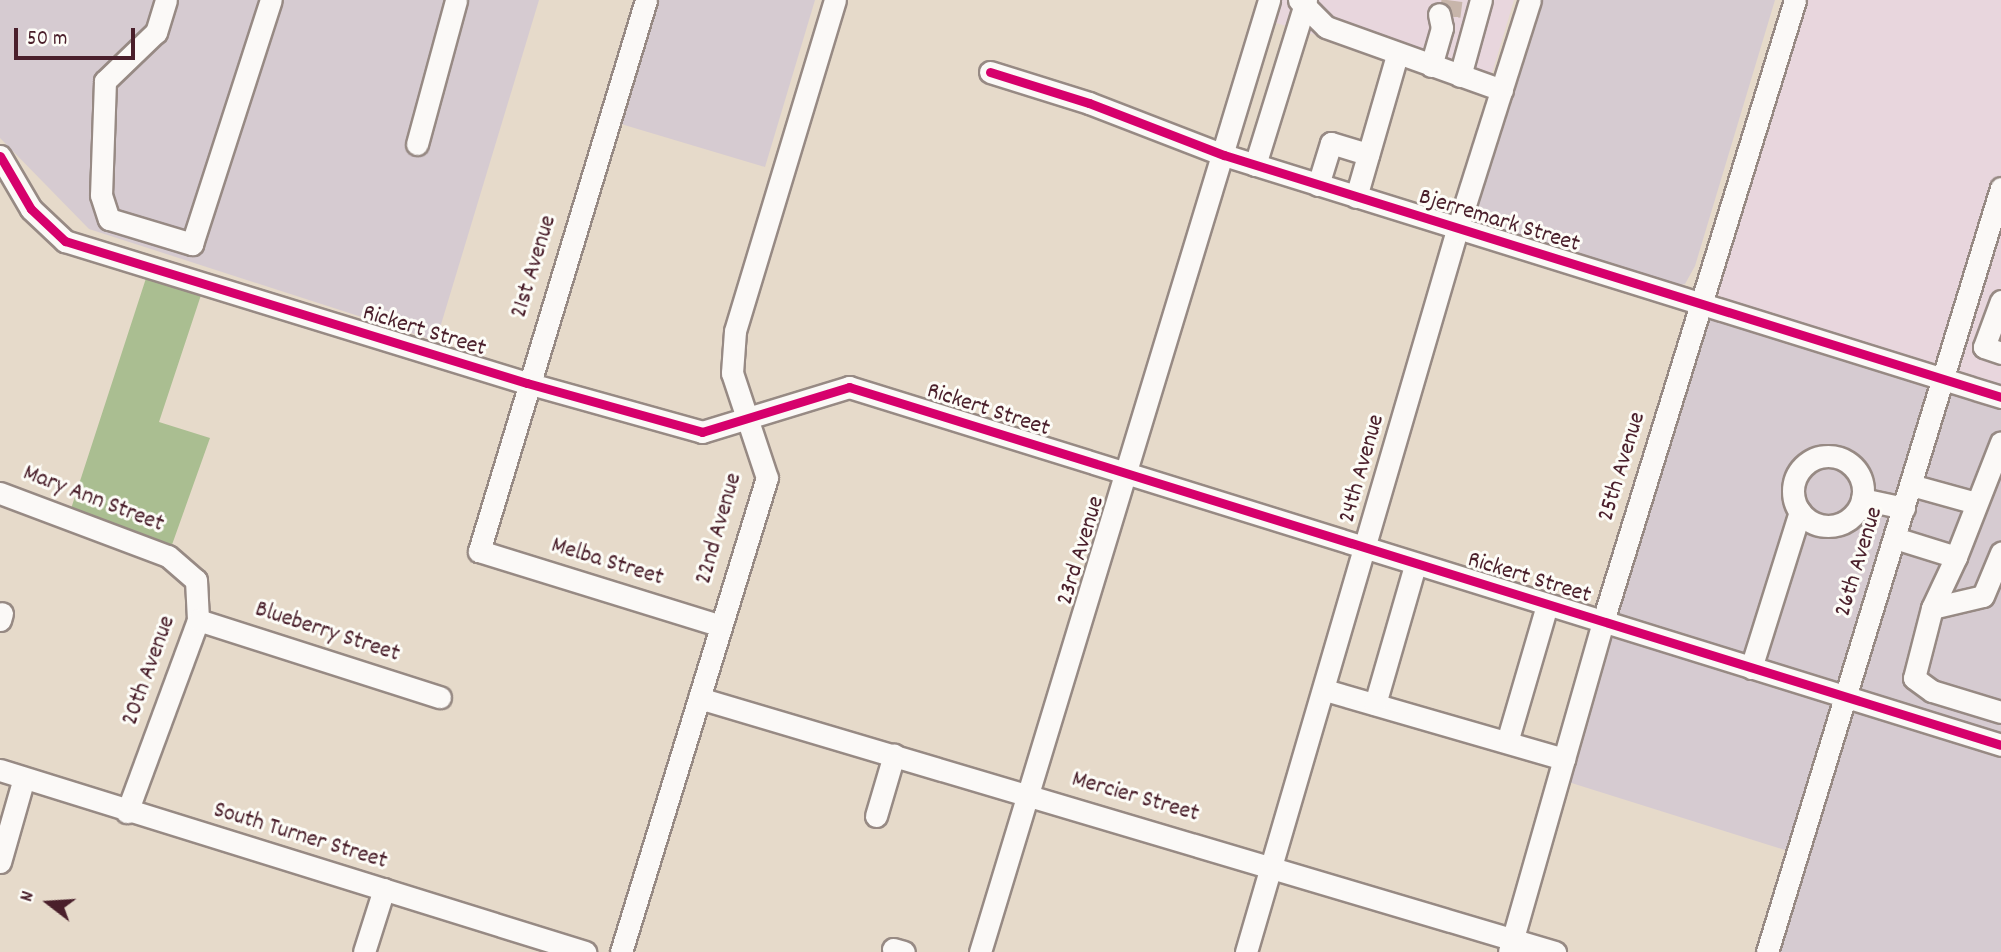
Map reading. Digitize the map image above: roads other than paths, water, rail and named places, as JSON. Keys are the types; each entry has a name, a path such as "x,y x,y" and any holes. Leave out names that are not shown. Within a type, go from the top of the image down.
{"street":[{"path":"166,0 156,33 105,81 101,195 109,219 192,244 271,0"},
{"path":"417,144 456,0"},
{"name":"21st Avenue","path":"479,551 527,383 646,0"},
{"name":"22nd Avenue","path":"621,952 699,698 718,625 767,478 732,373 735,331 835,0"},
{"name":"23rd Avenue","path":"980,952 1269,0"},
{"path":"1460,76 1481,0"},
{"name":"24th Avenue","path":"1246,952 1367,548 1457,230 1531,0"},
{"name":"25th Avenue","path":"1511,946 1603,621 1795,0"},
{"path":"1303,1 1325,27 1397,55 1502,90"},
{"path":"1255,165 1303,1"},
{"path":"1431,66 1444,19"},
{"path":"1356,197 1397,55"},
{"name":"Bjerremark Street","path":"990,72 1089,103 1224,155 1457,230 2001,397"},
{"path":"1318,185 1331,143 1368,154"},
{"name":"Rickert Street","path":"0,156 31,209 65,241 527,383 702,432 849,387 1125,475 2001,745"},
{"name":"26th Avenue","path":"1767,952 2001,188"},
{"path":"2001,301 1984,348 2001,353"},
{"path":"2001,442 1996,472 1976,503 1956,557 1932,608 1914,678 1932,691 2001,712"},
{"path":"1822,457 1844,460 1853,467 1863,487 1858,510 1840,524 1817,524 1800,512 1794,499 1796,477 1811,460 1822,457"},
{"path":"1911,485 1976,503"},
{"name":"Mary Ann Street","path":"0,493 168,556"},
{"path":"1862,499 1904,508"},
{"path":"1751,667 1800,512"},
{"path":"1895,538 1956,557"},
{"name":"Melba Street","path":"479,551 718,625"},
{"path":"1932,608 1983,596 2001,553"},
{"name":"20th Avenue","path":"127,812 198,620 196,580 168,556"},
{"path":"1375,704 1415,565"},
{"path":"1507,742 1547,605"},
{"name":"Blueberry Street","path":"198,620 440,697"},
{"path":"1325,690 1564,759"},
{"name":"Mercier Street","path":"699,698 1272,865 1511,946 1555,952"},
{"path":"876,816 894,755"},
{"name":"South Turner Street","path":"0,770 127,812 585,952"},
{"path":"0,862 23,778"},
{"path":"365,952 384,889"}],"tunnel":[{"path":"1450,16 1452,0"}]}
